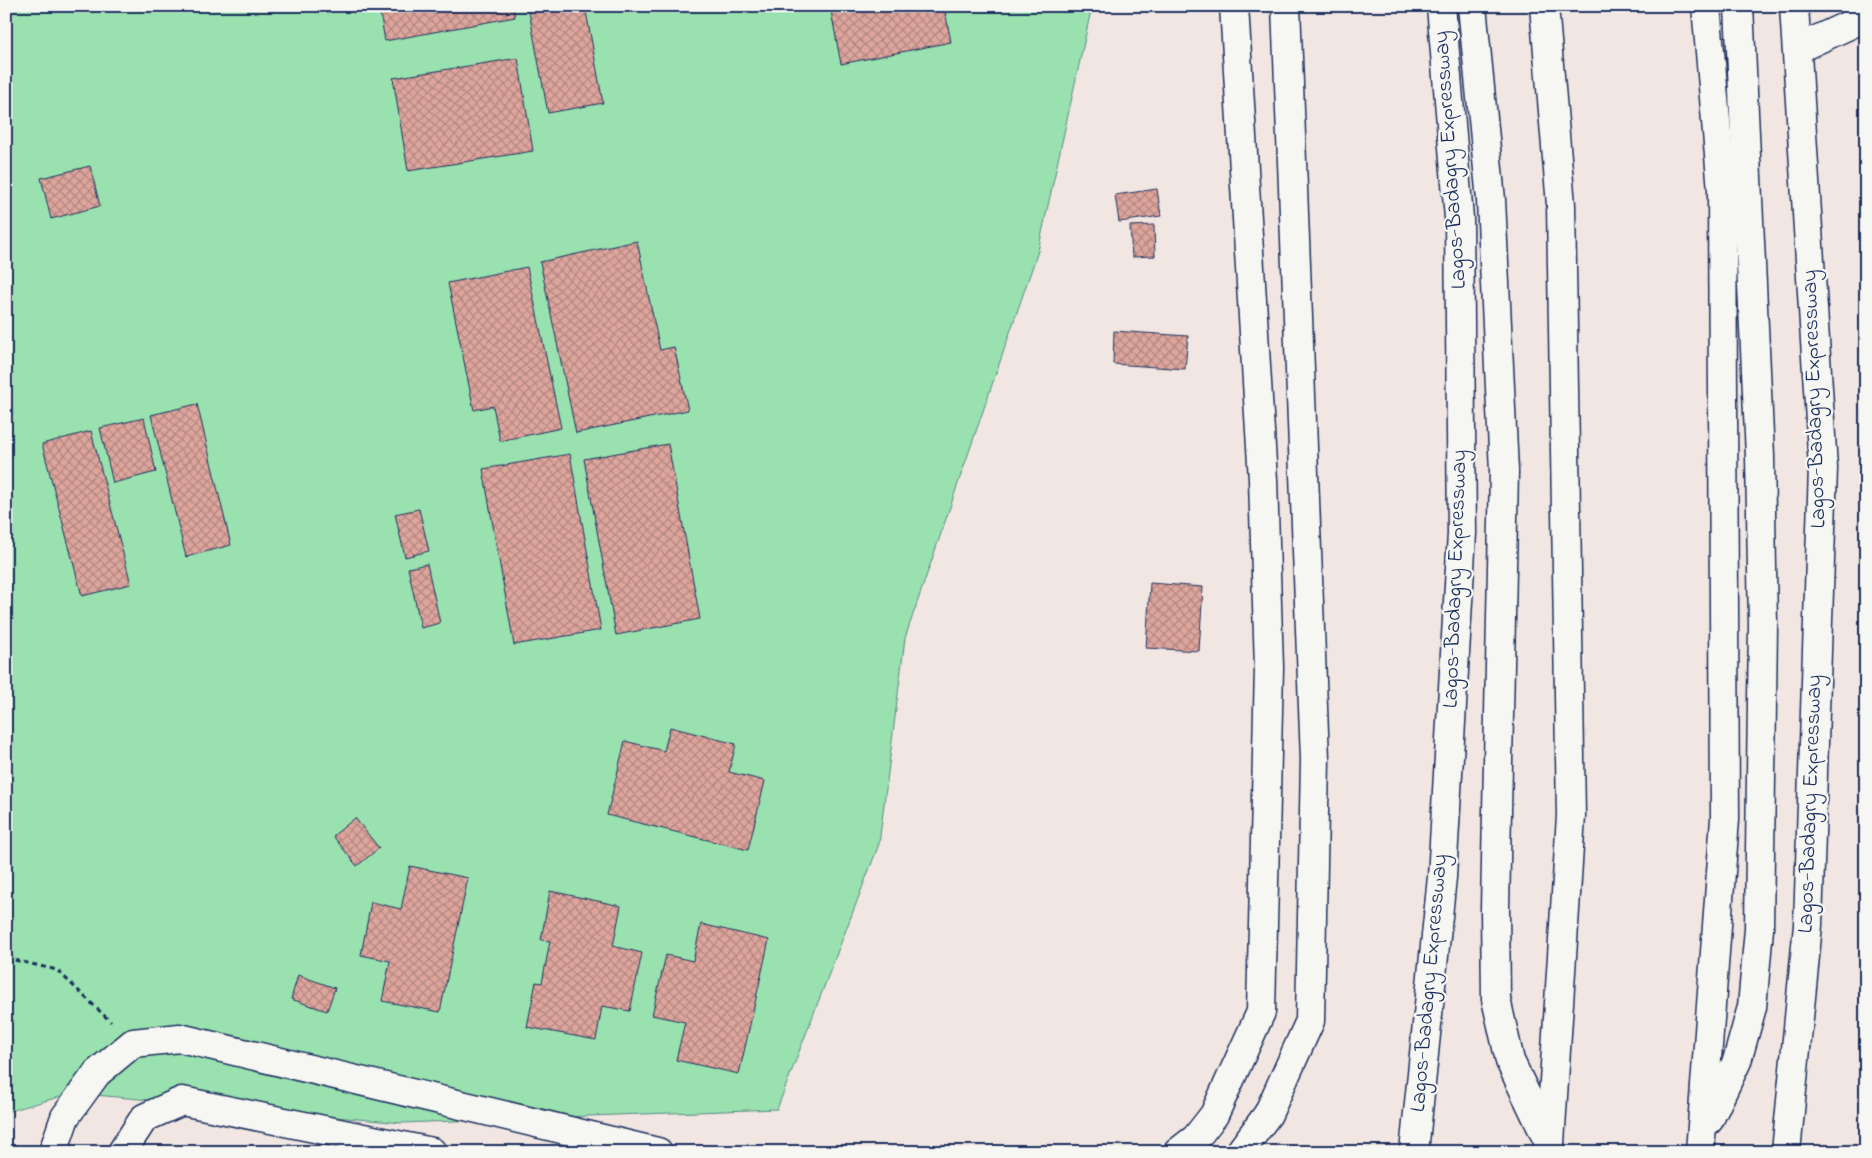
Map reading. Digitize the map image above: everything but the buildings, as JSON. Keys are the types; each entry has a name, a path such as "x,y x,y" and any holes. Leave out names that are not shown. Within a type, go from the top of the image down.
{"main road":[{"path":"1178,1152 1196,1138 1214,1115 1261,1012 1270,667 1263,480 1234,6"},
{"path":"1240,1152 1268,1114 1310,1021 1315,759 1306,480 1286,6"},
{"name":"Lagos-Badagry Expressway","path":"1414,1152 1442,877 1462,533 1459,218 1441,6"},
{"path":"1472,6 1491,200 1504,471 1495,910 1496,999 1510,1061 1549,1148"},
{"path":"1544,6 1561,205 1571,816 1549,1148"},
{"path":"1701,1144 1725,819 1722,190 1706,6"},
{"path":"1701,1144 1737,1061 1752,1007 1759,929 1763,625 1760,456 1739,6"},
{"name":"Lagos-Badagry Expressway","path":"1786,1152 1808,925 1822,468 1794,6"},
{"path":"1797,49 1866,17"},
{"path":"53,1152 65,1117 97,1073 133,1043 180,1038 658,1152"},
{"path":"122,1152 144,1118 182,1101 432,1152"}],"path":[{"path":"6,958 57,970 133,1043"}],"green space":[{"path":"6,6 1092,6 1038,251 905,638 879,844 777,1109 402,1123 73,1093 6,1112"}]}
